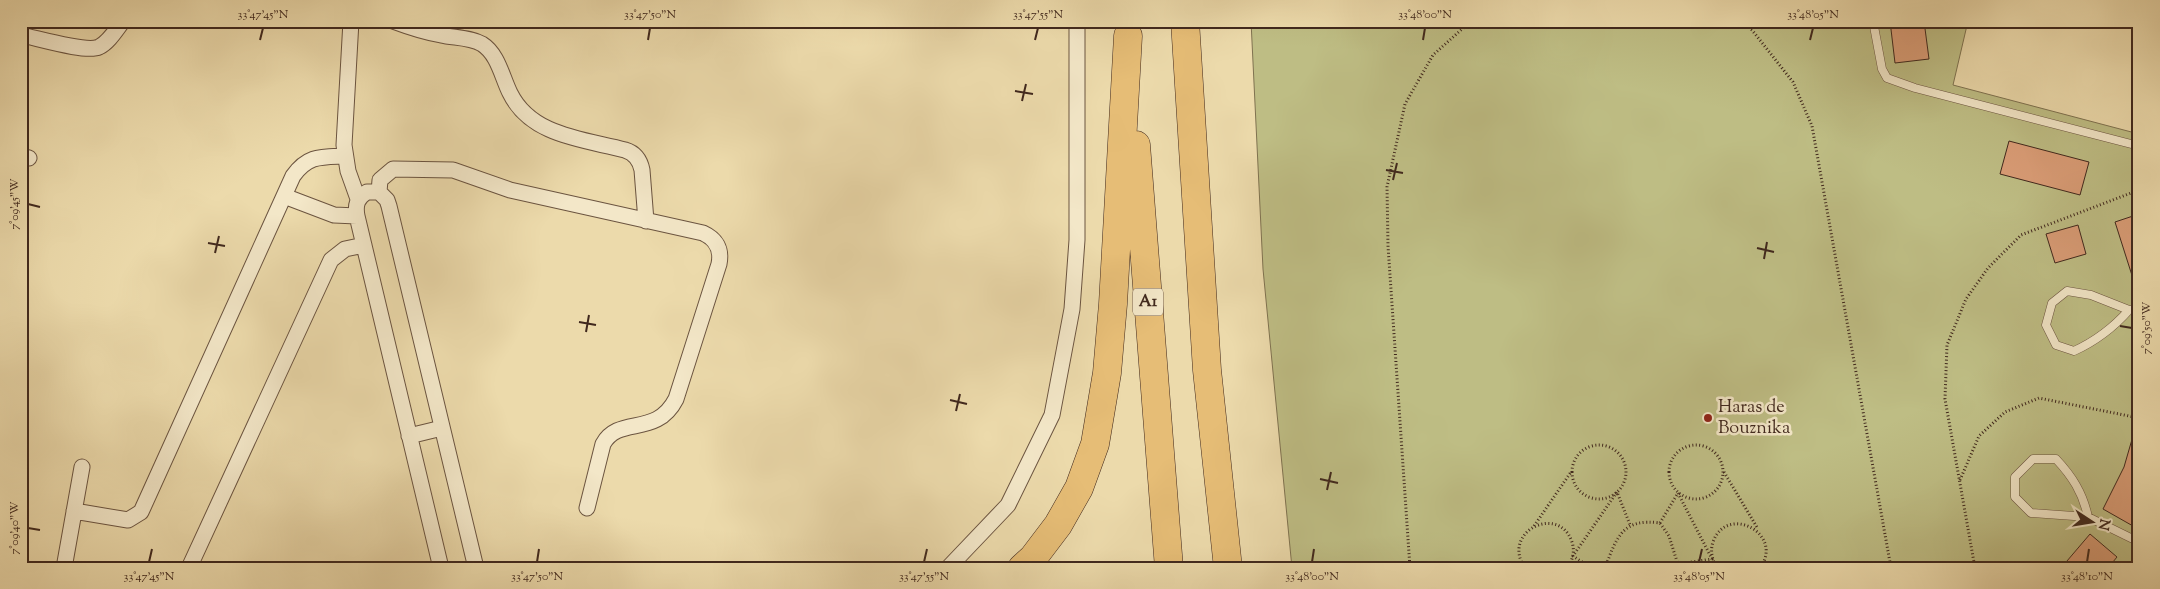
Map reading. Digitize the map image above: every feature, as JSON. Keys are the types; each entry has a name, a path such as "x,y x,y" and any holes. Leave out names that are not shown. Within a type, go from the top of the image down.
{"highway":[{"path":"1185,21 1207,370 1228,568"},
{"path":"1022,568 1033,558 1058,525 1079,488 1095,444 1107,373 1113,304 1128,28"},
{"name":"A1","path":"1128,28 1169,568"}],"street":[{"path":"21,35 83,48 95,48 105,43 123,21"},
{"path":"351,21 344,134 345,156 352,185 358,199"},
{"path":"394,21 419,30 481,44 494,58 511,95 534,121 552,132 625,150 634,154 641,164 646,221"},
{"path":"948,568 1008,505 1052,415 1072,309 1077,240 1077,21"},
{"path":"74,512 128,520 141,512 293,176 307,161 317,157 345,156"},
{"path":"379,192 380,180 392,169 443,169 463,173 510,190 709,236 718,246 720,264 672,408 658,420 617,431 606,439 601,451 587,508"},
{"path":"441,568 357,216 356,205 358,199 367,192 379,192 387,200 389,206 476,568"},
{"path":"284,196 334,215 357,216"},
{"path":"189,568 331,260 344,249 364,245"},
{"path":"409,436 442,428"},
{"path":"64,568 82,467"}],"lane":[{"path":"1873,21 1882,69 1887,78 1915,88 2139,146"},
{"path":"2129,310 2115,325 2091,344 2074,351 2056,345 2046,325 2052,303 2068,291 2091,295 2129,310 2139,309"},
{"path":"2088,516 2085,503 2072,476 2056,459 2033,459 2015,477 2015,497 2031,513 2088,516 2139,542"}],"path":[{"path":"1410,568 1388,246 1388,187 1405,104 1433,55 1471,21"},
{"path":"1740,21 1752,30 1793,82 1812,126 1891,568"},
{"path":"1975,568 1945,399 1947,346 1966,299 1988,268 2021,235 2139,190"},
{"path":"1960,480 1979,436 2005,412 2039,398 2139,418"},
{"path":"1525,568 1520,558 1520,544 1527,531 1534,526 1571,472 1575,458 1586,448 1601,444 1608,446 1615,450 1624,462 1626,477 1567,568"},
{"path":"1678,493 1692,500 1708,497 1720,486 1723,470 1722,463 1712,450 1698,445 1683,448 1677,452 1670,465 1670,480 1717,568"},
{"path":"1723,470 1760,534 1766,548 1760,568"},
{"path":"1571,472 1576,486 1587,496 1603,499 1618,492"},
{"path":"1618,492 1630,525"},
{"path":"1660,523 1678,493"},
{"path":"1605,568 1615,540 1630,525 1646,521 1660,523 1670,536 1679,566 1712,559"},
{"path":"1534,526 1548,523 1563,529 1572,541 1573,556"},
{"path":"1712,559 1711,551 1715,537 1726,527 1741,523 1755,529 1760,534"},
{"path":"1573,556 1592,568"}],"shaded area":[{"name":"Haras de Bouznika","path":"1251,21 1968,21 1953,85 2139,134 2139,568 1292,568 1263,269"}],"building":[{"path":"1890,21 1924,21 1929,59 1895,63"},
{"path":"2009,141 2089,162 2080,195 2000,174"},
{"path":"2139,214 2139,287 2136,288 2115,222"},
{"path":"2078,225 2086,254 2055,263 2046,234"},
{"path":"2135,429 2139,429 2139,515 2133,526 2103,509 2124,467"},
{"path":"2090,534 2117,557 2108,568 2061,568"}],"place":[{"name":"Haras de Bouznika","path":"1708,418"}]}
